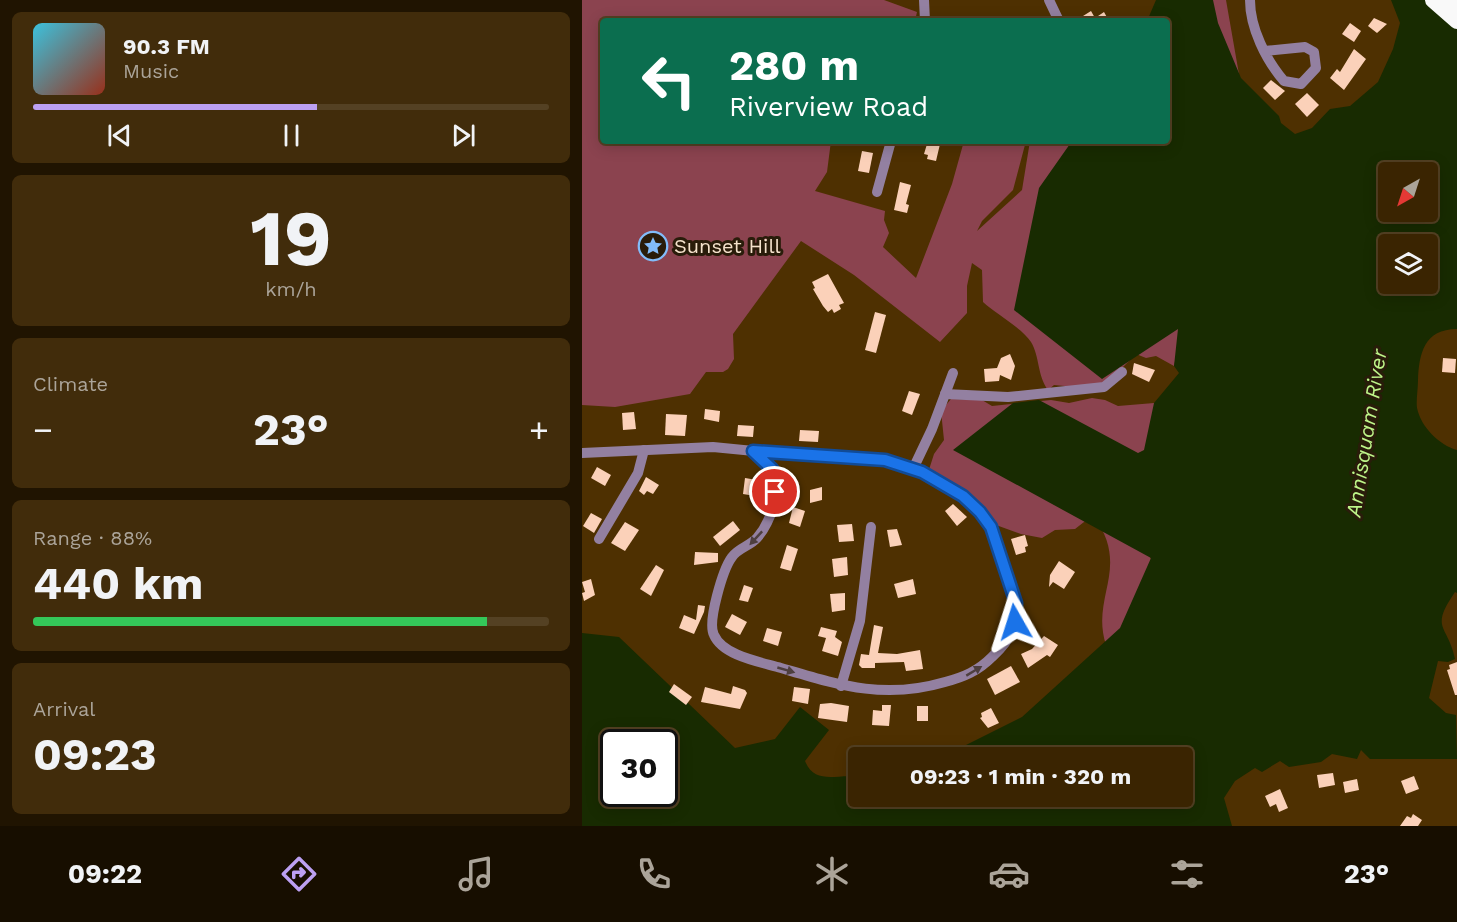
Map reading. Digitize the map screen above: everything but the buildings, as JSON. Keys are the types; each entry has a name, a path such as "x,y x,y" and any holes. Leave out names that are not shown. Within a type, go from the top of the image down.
{"highway":[{"path":"1433,0 1457,21"},
{"path":"1451,0 1457,5"}],"street":[{"path":"924,0 925,18"},
{"path":"1049,0 1058,18"},
{"path":"1250,0 1257,34 1264,51 1276,72 1291,85 1305,82 1316,68 1314,52 1305,47 1264,51"},
{"path":"877,192 890,144"},
{"path":"945,394 1008,397 1104,387 1122,372"},
{"path":"913,469 953,373"},
{"path":"582,453 713,447 877,459 913,469 963,496 980,512 991,527 1016,603 1015,622 996,654 979,669 959,679 893,692 841,686 725,648 713,635 713,614 729,562 733,555 757,539 771,510 775,477 772,469 753,451"},
{"path":"599,539 638,473 644,450"},
{"path":"841,686 860,621 871,527"}],"shaded area":[{"path":"582,0 884,0 917,12 916,18 600,18 600,144 831,144 827,172 815,191 885,211 884,220 889,233 883,247 916,278 952,184 963,144 1025,144 1013,190 982,221 977,231 1022,190 1030,144 1170,144 1170,18 1166,18 1161,0 1226,0 1240,80 1174,366 1156,356 1146,358 1136,354 1109,381 1085,388 1054,385 1048,390 1031,342 1022,332 983,302 982,270 972,263 967,286 967,313 940,342 854,275 801,241 733,334 734,359 728,369 723,372 706,372 690,394 615,407 582,405"},
{"path":"1092,398 1105,400 1118,406 1154,403 1156,412 1148,550 1153,566 1141,616 1106,645 1102,628 1110,567 1109,551 1104,534 1093,515 1075,529 1055,530 1042,538 1021,534 996,525 973,511 960,496 926,479 934,454 944,440 941,411 951,399 982,400 992,406 1051,400 1069,403"}],"water":[{"name":"Annisquam River","path":"1156,0 1213,0 1218,23 1241,78 1279,116 1281,123 1295,134 1312,128 1330,109 1350,106 1378,82 1393,49 1400,23 1391,0 1457,0 1457,329 1437,333 1430,338 1422,352 1417,408 1422,422 1437,440 1457,450 1457,593 1455,592 1447,604 1442,621 1455,659 1448,662 1438,661 1429,698 1446,713 1456,715 1457,759 1370,759 1361,750 1357,759 1332,754 1321,762 1289,767 1280,761 1262,772 1255,768 1235,781 1224,798 1232,826 582,826 582,633 619,637 735,748 775,739 800,707 829,730 805,761 809,769 821,776 848,776 848,807 1193,807 1193,747 962,747 1022,717 1120,628 1151,558 953,450 1013,403 1039,400 1138,453 1144,450 1154,403 1179,373 1174,366 1178,329 1102,379 1014,310 1039,188 1070,144 1170,144 1170,18 1148,18"}],"place":[{"name":"Sunset Hill","path":"653,246"}],"route":[{"path":"775,492 775,477 772,469 753,451 817,457 877,459 922,472 963,496 980,512 991,527 1016,603 1015,622"}]}
